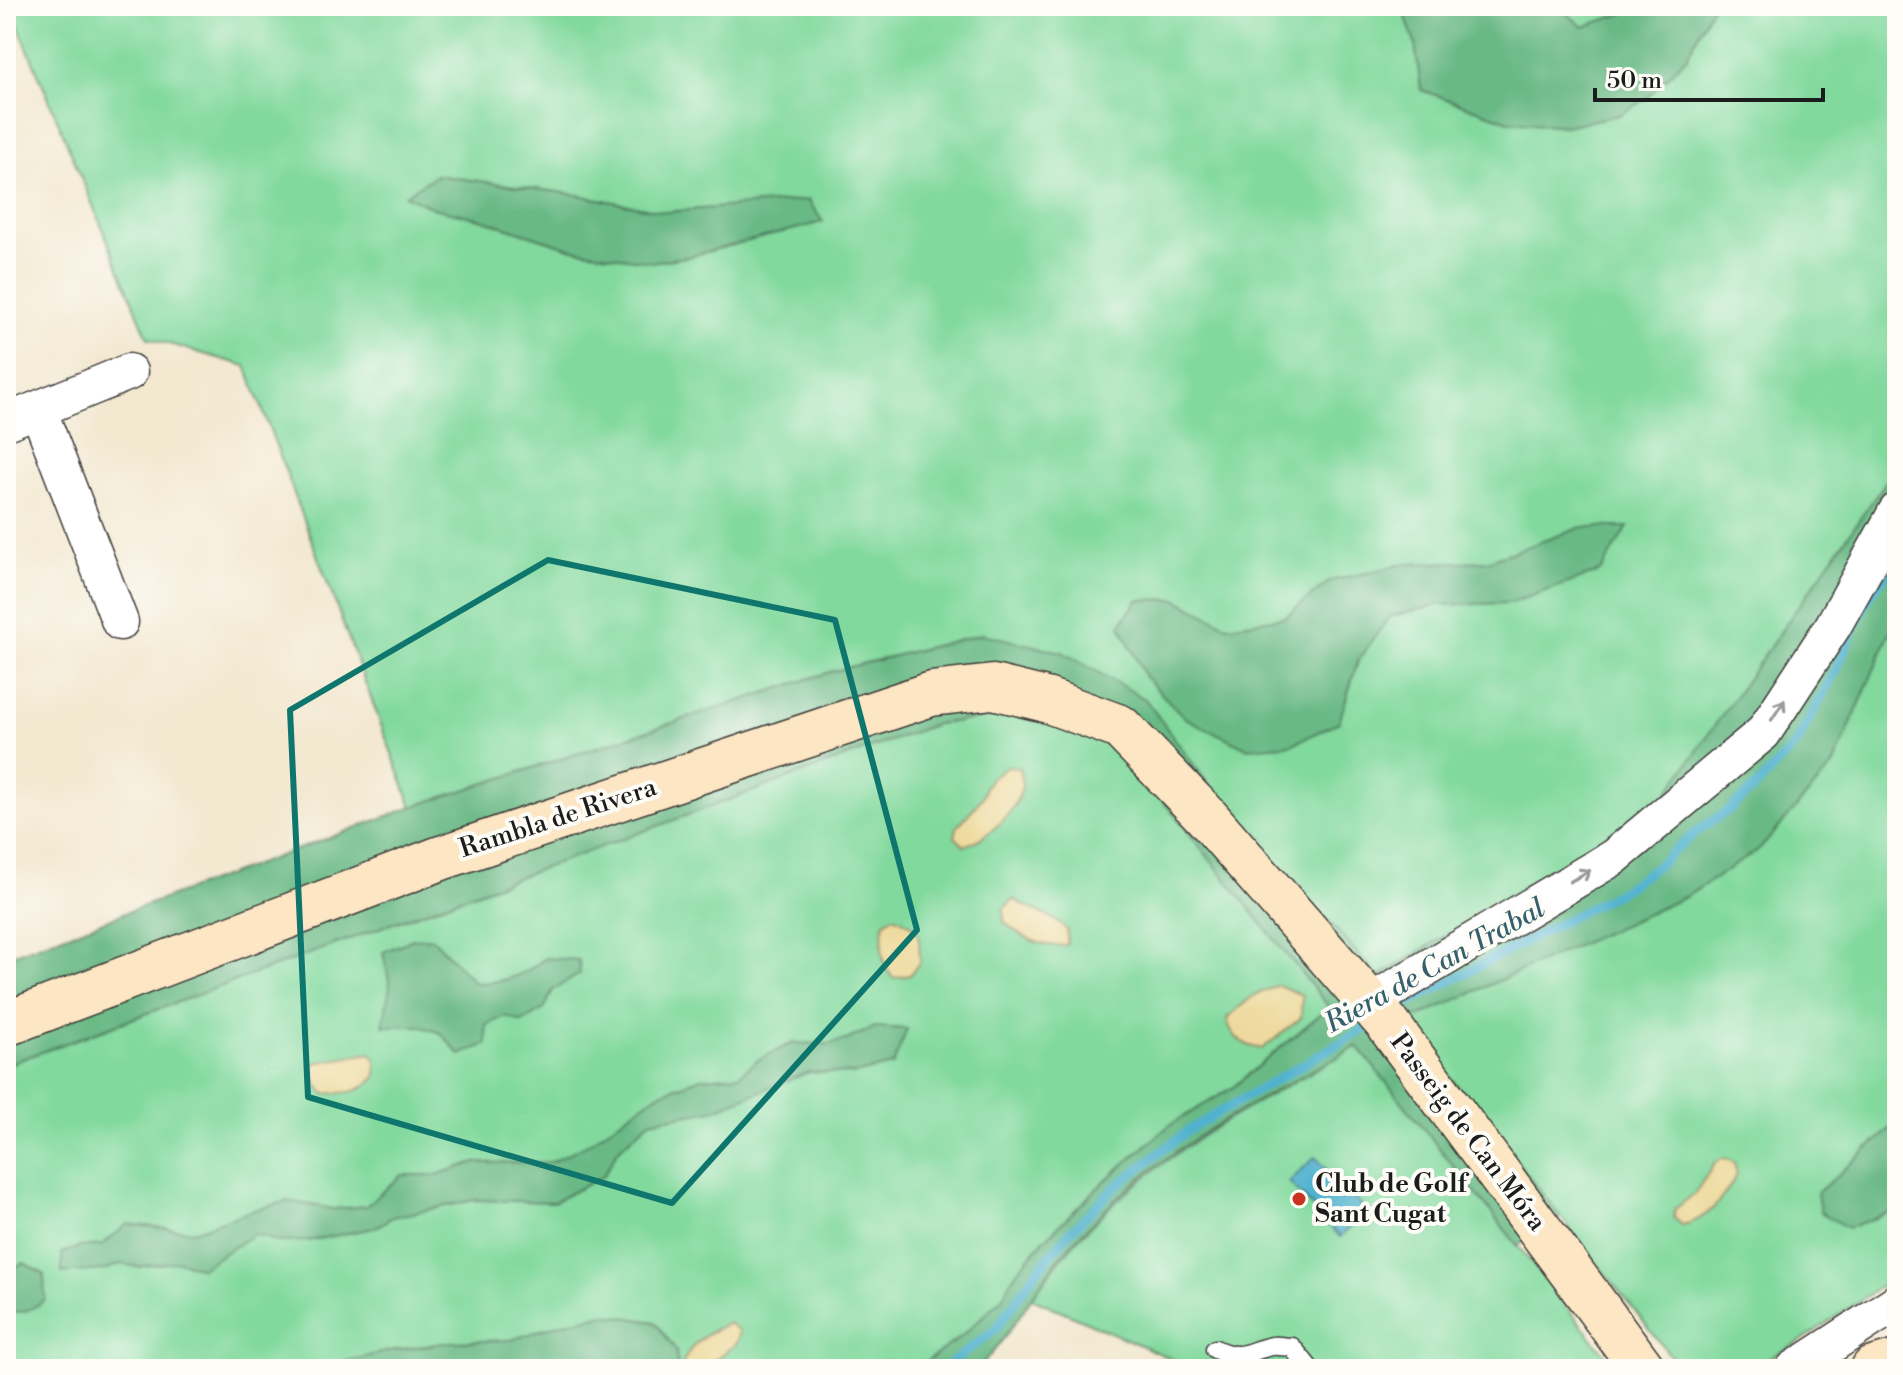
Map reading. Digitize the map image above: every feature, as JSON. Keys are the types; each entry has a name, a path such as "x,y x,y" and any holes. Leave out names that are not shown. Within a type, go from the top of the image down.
{"street":[{"path":"120,622 22,416 129,372"},
{"path":"1376,1011 1614,857 1763,733 1833,626 1897,511"},
{"name":"Rambla de Rivera","path":"6,1024 441,858 931,694 993,687 1046,700 1120,727"},
{"name":"Passeig de Can Móra","path":"1120,727 1205,815 1376,1011 1643,1369"},
{"path":"1794,1369 1897,1302"},
{"path":"1873,1369 1897,1362"}],"lane":[{"path":"1215,1349 1232,1357 1247,1356 1272,1346 1292,1347 1310,1369"}],"highlighted area":[{"path":"548,560 835,620 917,930 672,1203 308,1097 290,710"}],"green space":[{"path":"10,6 1897,6 1897,466 1662,802 1378,977 1227,809 982,634 830,672 412,807 246,366 148,338"},
{"path":"1402,6 1559,6 1583,27 1627,12 1630,6 1712,6 1687,57 1647,98 1619,115 1565,126 1509,121 1421,90 1415,44"},
{"path":"436,175 573,194 666,212 808,200 823,222 687,257 651,262 573,249 481,219 433,208 405,195"},
{"path":"1897,466 1897,616 1833,766 1760,849 1687,896 1407,1022 1561,1217 1518,1246 1357,1046 1253,1103 1185,1145 1123,1193 1058,1260 1008,1332 977,1369 917,1369 963,1335 1001,1299 1017,1271 1044,1240 1108,1178 1170,1125 1232,1088 1329,1007 1123,751 1073,728 1009,715 936,724 6,1065 6,957 412,807 830,672 982,634 1062,652 1145,699 1227,809 1379,977 1661,802"},
{"path":"1582,527 1628,527 1600,572 1511,603 1438,605 1389,617 1358,661 1339,722 1293,744 1247,748 1185,718 1145,677 1120,625 1138,600 1176,599 1228,626 1285,617 1330,581 1404,564 1487,561"},
{"path":"1897,616 1897,1275 1795,1345 1748,1369 1681,1369 1406,1022 1687,896"},
{"path":"1009,715 1073,728 1123,751 1329,1007 1232,1088 1170,1125 1108,1178 1044,1240 1017,1271 1001,1299 963,1335 917,1369 6,1369 6,1065 936,724"},
{"path":"432,938 475,983 512,977 529,970 545,958 579,960 580,974 553,990 544,1009 522,1022 505,1016 486,1025 487,1044 460,1055 441,1033 419,1026 383,1026 390,986 383,952 413,939"},
{"path":"875,1027 907,1029 893,1065 854,1074 809,1072 713,1110 650,1121 618,1150 603,1176 554,1202 475,1200 393,1217 374,1228 308,1241 279,1242 254,1234 201,1268 180,1261 139,1267 119,1264 105,1270 62,1273 62,1253 102,1245 128,1224 193,1231 288,1201 333,1209 366,1206 402,1175 436,1175 472,1163 551,1162 586,1145 658,1094 701,1078 739,1075 759,1059 793,1043 829,1044"},
{"name":"Club de Golf Sant Cugat","path":"1358,1046 1617,1369 1195,1369 1032,1298 1064,1255 1138,1183 1222,1124"},
{"path":"1897,1123 1897,1210 1848,1228 1820,1212 1817,1193"},
{"path":"24,1263 44,1274 45,1299 27,1310 6,1311 6,1270"},
{"path":"605,1314 655,1322 676,1350 678,1369 628,1369 624,1363 589,1369 313,1369 394,1350 451,1342 511,1340 559,1324"}],"sand":[{"path":"1008,766 1019,768 1022,787 1019,797 991,831 964,846 955,837 957,827 982,798 991,778"},
{"path":"1014,899 1067,930 1067,945 1033,941 1004,922 1004,908"},
{"path":"893,916 909,923 917,932 920,961 910,975 893,978 885,965 882,945 884,923"},
{"path":"1278,985 1302,995 1301,1018 1262,1049 1243,1043 1234,1035 1227,1018 1253,996"},
{"path":"370,1053 376,1060 376,1077 352,1092 325,1094 314,1076 314,1063"},
{"path":"1724,1158 1734,1162 1737,1175 1732,1183 1721,1199 1700,1219 1682,1225 1674,1218 1675,1209 1695,1193 1715,1163"},
{"path":"729,1323 740,1331 737,1343 703,1369 681,1369 688,1353 699,1340"}],"water":[{"path":"1315,1157 1367,1212 1340,1237 1289,1182"}],"waterway":[{"name":"Riera de Can Trabal","path":"1392,1012 1621,891 1757,786 1796,744 1836,670 1868,598 1897,558"},
{"name":"Riera de Can Trabal","path":"943,1369 995,1330 1032,1277 1067,1235 1115,1187 1189,1130 1373,1024"}],"place":[{"name":"Club de Golf Sant Cugat","path":"1299,1199"}]}
